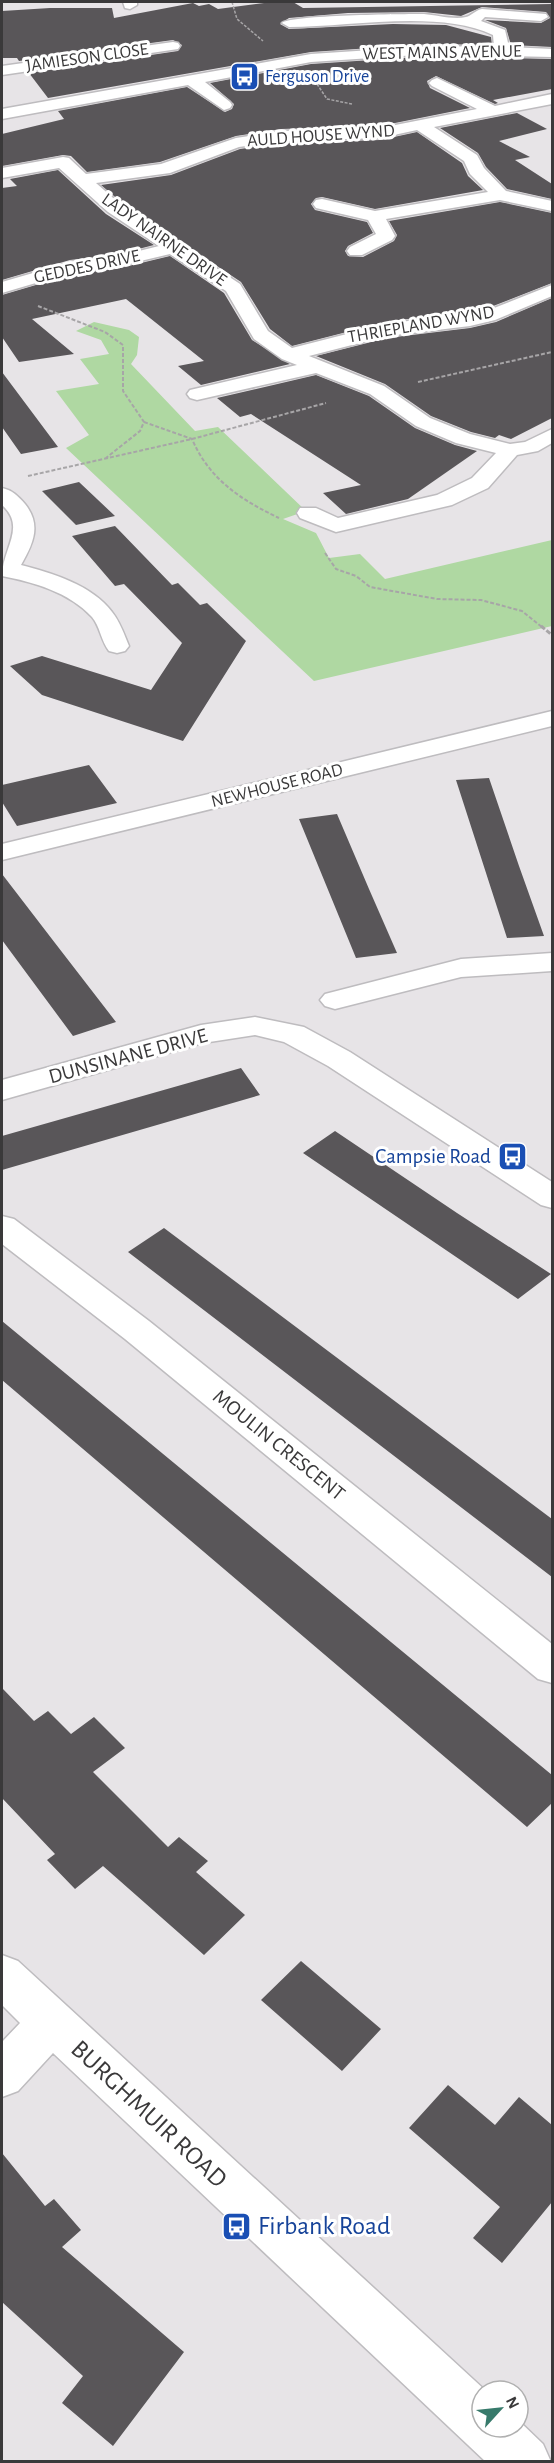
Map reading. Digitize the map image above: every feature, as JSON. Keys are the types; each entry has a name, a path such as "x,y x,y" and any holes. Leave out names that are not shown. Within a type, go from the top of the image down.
{"street":[{"path":"324,8 340,19"},
{"path":"470,22 482,13 541,17"},
{"path":"289,23 323,23 340,19 454,19 500,33 502,51"},
{"name":"JAMIESON CLOSE","path":"2,70 173,46"},
{"name":"WEST MAINS AVENUE","path":"2,114 278,63 377,52 552,53"},
{"path":"188,78 208,90 224,105"},
{"path":"437,83 493,111"},
{"path":"5,88 34,107"},
{"name":"AULD HOUSE WYND","path":"81,180 164,168 216,148 258,139 355,136 421,126 552,99"},
{"path":"421,126 471,158 476,170 500,195"},
{"name":"LADY NAIRNE DRIVE","path":"2,173 57,155 81,180 114,208 233,288 261,335 289,355 377,390 423,422 463,439 510,450"},
{"path":"322,204 375,216 500,195 552,206"},
{"path":"356,251 386,236 375,216"},
{"name":"GEDDES DRIVE","path":"4,287 71,267 115,262 173,248"},
{"name":"THRIEPLAND WYND","path":"289,355 334,341 386,330 470,320 495,314 552,290"},
{"path":"197,394 315,367"},
{"path":"308,513 336,525 444,500 480,483 510,450 531,447 552,435"},
{"path":"7,499 22,516 26,538 4,569 43,580 76,594 101,613 117,646"},
{"path":"336,525 339,550"},
{"name":"NEWHOUSE ROAD","path":"2,852 552,719"},
{"path":"335,1000 461,968 552,962"},
{"name":"DUNSINANE DRIVE","path":"2,1090 201,1034 255,1026 293,1034 339,1059 552,1197"},
{"name":"MOULIN CRESCENT","path":"2,1227 164,1352 552,1667"},
{"name":"BURGHMUIR ROAD","path":"2,1976 470,2411"},
{"path":"2,2075 50,2023"},
{"path":"500,2439 525,2462"}],"path":[{"path":"4,287 52,314 113,334 123,345 123,391 144,422 140,431 103,460"},
{"path":"24,477 192,439"}],"green space":[{"path":"94,322 129,330 139,337 137,355 131,364 195,431 218,427 306,511 283,519 316,533 329,558 360,554 385,579 552,540 552,626 314,681 66,448 89,435 56,391 99,384 80,359 109,354 101,340 76,331"}],"building":[{"path":"272,2 293,2 303,8 552,4 552,47 511,45 506,28 485,20 541,23 550,18 546,12 482,7 461,16 424,12 348,13 289,18 280,24 289,29 393,24 446,25 491,37 492,45 432,44 311,52 48,98 29,73 178,51 182,45 173,40 19,61 17,58 2,58 2,11 112,8 114,18 193,3 199,6 209,4 218,9"},
{"path":"432,56 552,59 552,89 493,100 498,103 495,104 436,76 427,81 430,88 470,108 380,126 281,129 236,136 160,162 87,172 71,156 63,155 2,166 2,134 64,119 58,111 187,87 225,112 232,109 234,104 210,83 311,64"},
{"path":"517,113 547,129 499,141 530,157 515,160 552,184 552,199 507,189 486,167 478,153 440,128"},
{"path":"417,132 462,163 468,176 483,190 375,209 322,197 316,198 311,204 315,210 367,222 373,233 348,246 345,251 348,256 363,257 394,241 397,235 389,221 500,202 552,213 552,283 488,308 386,322 292,346 270,329 241,282 121,202 101,185 171,175 240,149 281,143 380,140"},
{"path":"58,170 106,214 154,245 115,255 70,260 2,280 2,188 17,186 10,179"},
{"path":"170,256 224,293 252,340 290,364 201,385 178,366 204,361 126,299 32,319 74,354 19,362 2,337 2,295 73,274 116,269"},
{"path":"552,298 552,418 511,439 499,435 495,438 471,432 431,416 385,384 316,356 387,338 470,328 496,322"},
{"path":"2,372 58,447 21,454 2,427"},
{"path":"316,375 369,396 415,428 455,445 477,451 408,499 346,514 323,493 361,485 251,414 240,417 217,398"},
{"path":"79,482 115,516 76,525 42,491"},
{"path":"115,526 172,585 178,583 200,605 207,603 246,641 183,741 42,695 10,666 42,656 151,690 182,643 124,584 115,586 72,536"},
{"path":"89,765 117,803 17,826 2,802 2,785"},
{"path":"489,778 544,936 507,938 456,780"},
{"path":"337,814 397,953 356,958 299,819"},
{"path":"2,874 116,1022 73,1036 2,940"},
{"path":"241,1068 260,1095 2,1170 2,1136"},
{"path":"335,1131 551,1274 518,1299 303,1153"},
{"path":"164,1228 552,1519 552,1577 128,1252"},
{"path":"2,1321 552,1775 552,1803 527,1827 2,1380"},
{"path":"2,1688 34,1721 48,1711 71,1734 94,1717 125,1748 93,1772 168,1847 179,1837 208,1861 196,1872 245,1915 204,1955 103,1866 75,1889 47,1860 55,1854 2,1798"},
{"path":"301,1961 381,2029 342,2071 261,2000"},
{"path":"448,2085 495,2125 519,2097 552,2125 552,2202 502,2263 473,2238 500,2207 409,2128"},
{"path":"2,2153 45,2206 54,2199 81,2230 62,2247 184,2352 113,2446 62,2403 83,2376 2,2302"}],"place":[{"name":"Ferguson Drive","path":"244,77"},
{"name":"Campsie Road","path":"512,1156"},
{"name":"Firbank Road","path":"237,2226"}]}
